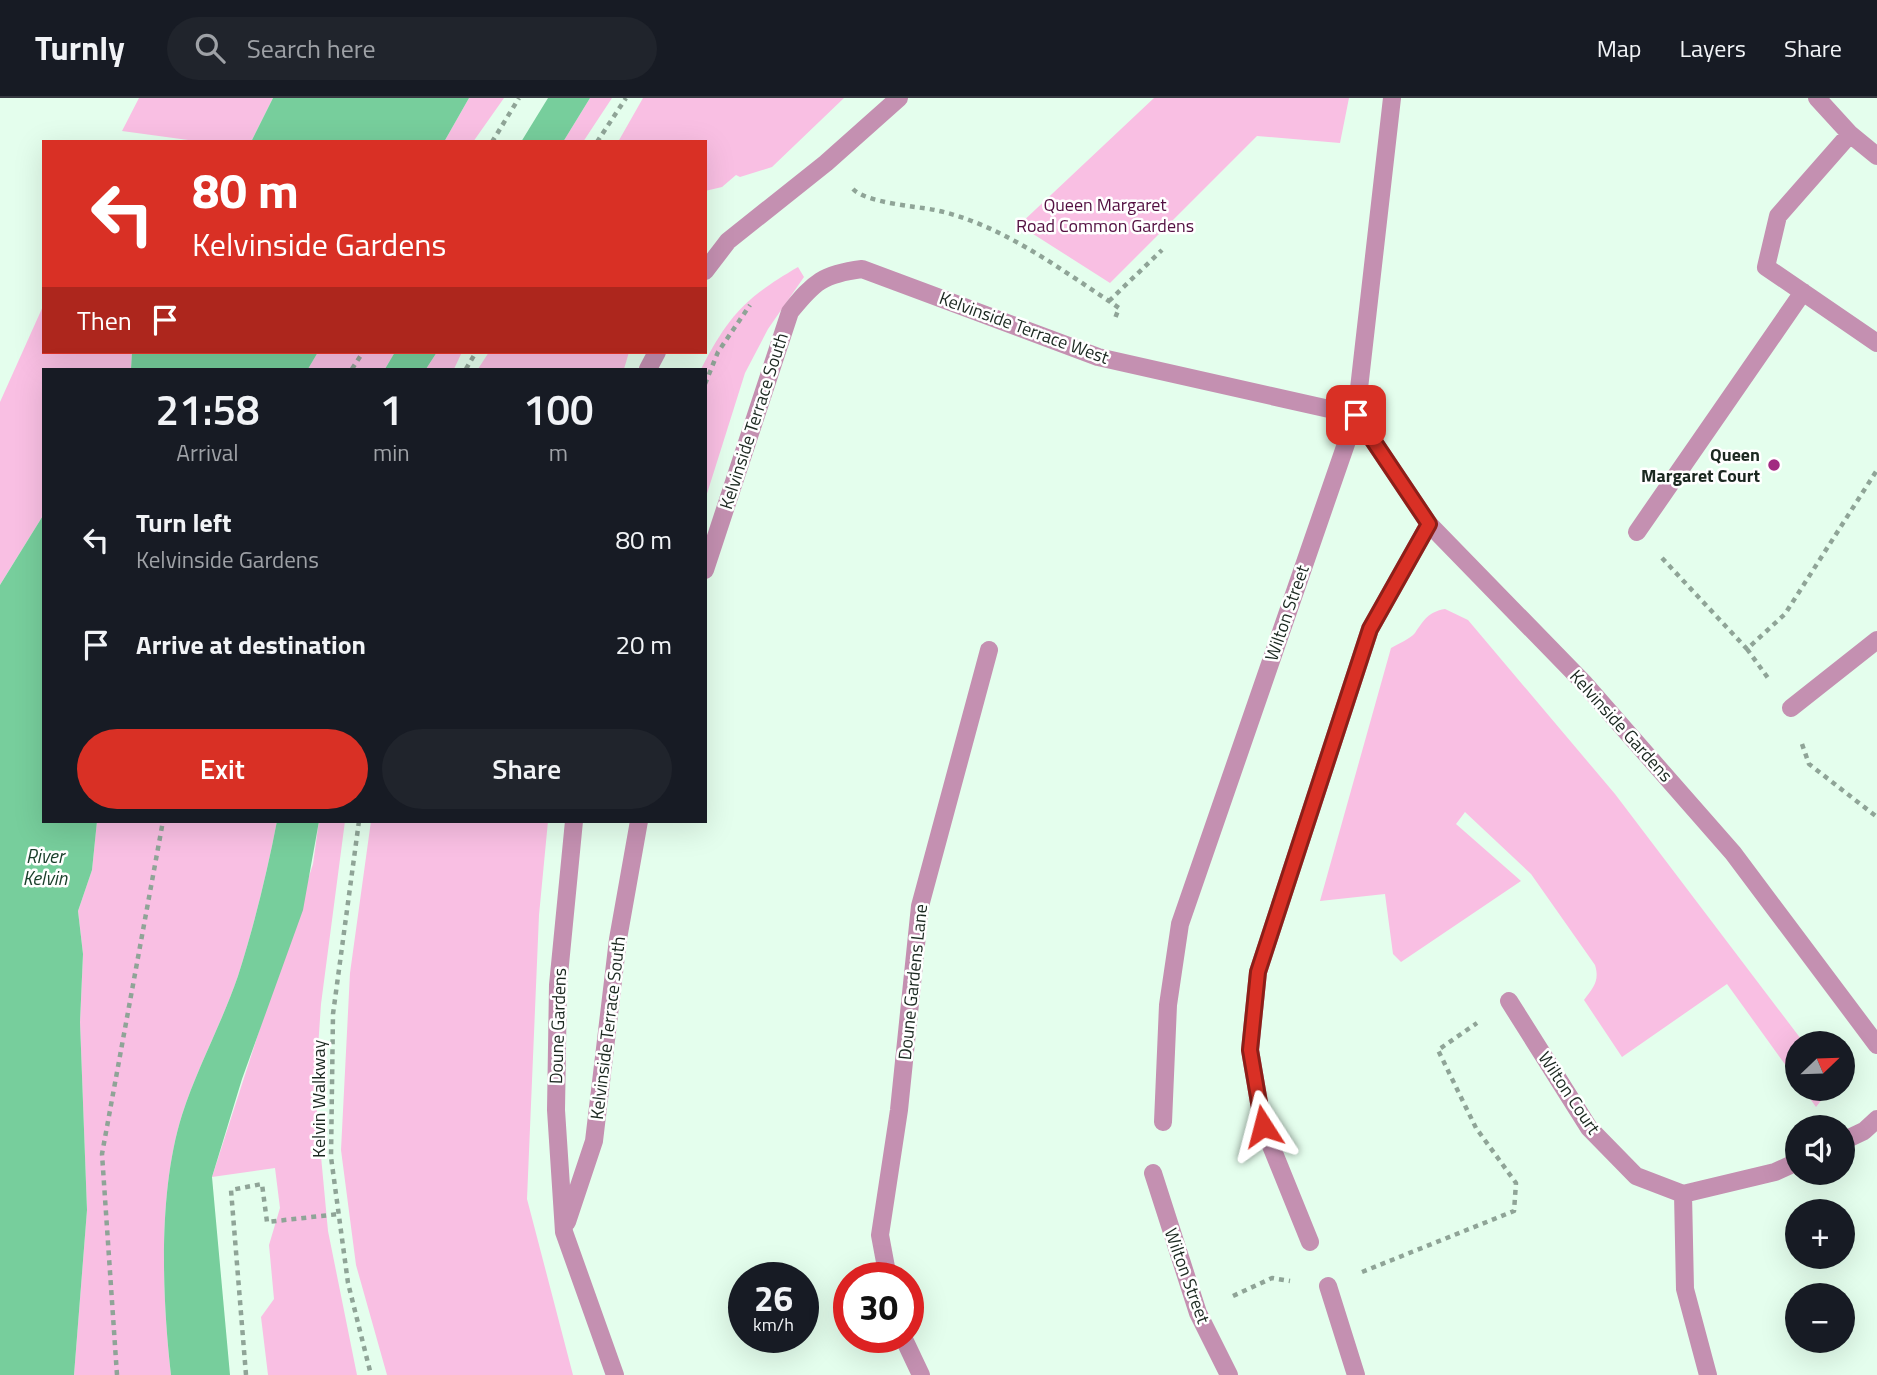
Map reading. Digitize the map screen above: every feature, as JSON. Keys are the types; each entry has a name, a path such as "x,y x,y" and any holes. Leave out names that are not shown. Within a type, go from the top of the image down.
{"street":[{"path":"707,268 728,241 835,156 899,98"},
{"name":"Wilton Street","path":"1163,1122 1168,1005 1180,924 1356,415 1392,98"},
{"path":"1817,98 1850,134 1877,156"},
{"path":"1850,134 1778,216 1766,267 1877,343"},
{"name":"Kelvinside Terrace West","path":"790,312 811,285 833,273 862,269 1098,357 1356,415"},
{"path":"1637,532 1803,292"},
{"name":"Kelvinside Terrace South","path":"707,564 790,312"},
{"name":"Kelvinside Gardens","path":"1356,415 1429,524 1583,682 1733,853 1877,1045"},
{"path":"1310,1242 1263,1126 1250,1050 1258,972 1370,629 1429,524"},
{"path":"1791,708 1877,640"},
{"name":"Doune Gardens Lane","path":"885,1262 880,1235 899,1110 920,906 989,650"},
{"name":"Doune Gardens","path":"574,823 558,985 556,1110 564,1232 615,1375"},
{"name":"Kelvinside Terrace South","path":"564,1232 594,1141 618,939 639,823"},
{"name":"Wilton Court","path":"1509,1001 1590,1128 1636,1176 1683,1194"},
{"path":"1855,1135 1877,1119"},
{"path":"1708,1375 1685,1289 1683,1194 1785,1167"},
{"name":"Wilton Street","path":"1153,1173 1198,1313 1229,1375"},
{"path":"1328,1286 1356,1375"},
{"path":"911,1353 921,1375"}],"path":[{"path":"493,140 519,98"},
{"path":"598,140 626,98"},
{"path":"858,194 963,216 1029,249 1096,292"},
{"path":"1109,301 1162,250"},
{"path":"707,379 718,352 740,317 755,300"},
{"path":"1747,649 1785,614 1793,603 1877,470"},
{"path":"1637,532 1747,649 1774,686"},
{"path":"1849,794 1877,817"},
{"path":"117,1375 102,1153 163,823"},
{"name":"Kelvin Walkway","path":"359,823 333,1014 331,1157 348,1283 371,1375"},
{"path":"1328,1286 1514,1211 1516,1184 1476,1128 1438,1050 1509,1001"},
{"path":"246,1375 231,1190 262,1184 267,1222 339,1214"}],"green space":[{"path":"139,98 273,98 252,140 188,140 122,131"},
{"path":"469,98 504,98 474,140 445,140"},
{"path":"590,98 612,98 584,140 564,140"},
{"path":"643,98 844,98 772,167 740,177 736,175 722,187 707,191 707,140 619,140"},
{"name":"Queen Margaret Road Common Gardens","path":"1154,98 1349,98 1340,143 1257,136 1110,283 1019,225"},
{"path":"798,267 804,277 768,329 745,373 707,494 707,368 702,368 730,321 764,288"},
{"path":"42,308 42,354 132,354 131,368 42,368 42,517 0,585 0,402"},
{"path":"317,354 394,354 386,368 309,368"},
{"path":"436,354 461,354 454,368 427,368"},
{"path":"488,354 628,354 624,368 479,368"},
{"path":"1445,609 1468,620 1615,794 1795,1031 1785,1031 1785,1064 1727,984 1622,1057 1584,1000 1596,980 1595,965 1531,874 1465,812 1456,824 1521,881 1401,962 1393,954 1385,894 1320,901 1391,648 1413,635 1430,614"},
{"path":"97,823 277,823 260,899 238,976 188,1097 174,1145 164,1244 171,1375 74,1375 87,1210 80,1022 83,954 78,911 92,870"},
{"path":"319,823 345,823 321,1004 315,1092 328,1231 357,1375 268,1375 261,1317 274,1299 269,1245 280,1208 275,1168 212,1177 313,864"},
{"path":"371,823 548,823 539,915 527,1199 573,1375 387,1375 356,1265 341,1150 350,973"}],"water":[{"path":"273,98 469,98 445,140 252,140"},
{"path":"548,98 590,98 564,140 522,140"},
{"path":"132,354 317,354 309,368 131,368"},
{"path":"394,354 436,354 427,368 386,368"},
{"name":"River Kelvin","path":"42,517 42,823 97,823 92,870 78,911 83,954 80,1022 87,1210 74,1375 0,1375 0,585"},
{"path":"277,823 319,823 303,910 242,1079 212,1177 230,1375 171,1375 164,1244 174,1145 188,1097 238,976"}],"place":[{"name":"Queen Margaret Court","path":"1774,465"}],"route":[{"path":"1263,1126 1250,1050 1258,972 1370,629 1429,524 1356,415"}]}
